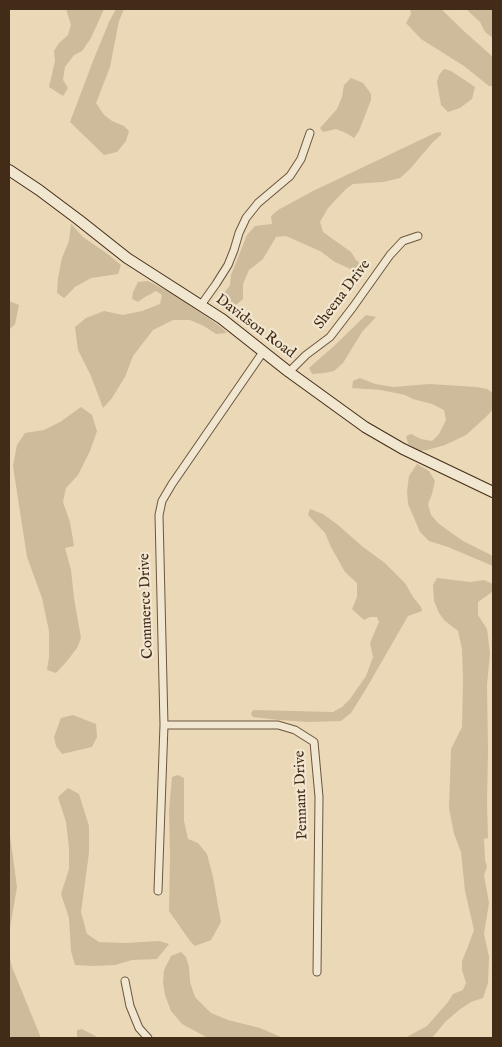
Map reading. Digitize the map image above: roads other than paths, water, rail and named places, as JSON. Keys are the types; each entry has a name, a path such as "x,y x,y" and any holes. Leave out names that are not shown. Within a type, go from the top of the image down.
{"street":[{"path":"201,305 228,265 246,218 258,203 290,176 300,159 310,133"},
{"name":"Davidson Road","path":"9,170 80,220 127,258 228,324 289,372 365,427 403,449 493,492"},
{"name":"Sheena Drive","path":"289,372 306,355 330,338 402,241 418,236"},
{"name":"Commerce Drive","path":"158,891 164,725 159,515 162,501 172,484 263,352"},
{"name":"Pennant Drive","path":"164,725 278,725 295,730 314,742 319,797 317,972"},
{"path":"125,981 130,1006 138,1028 148,1038"}]}
